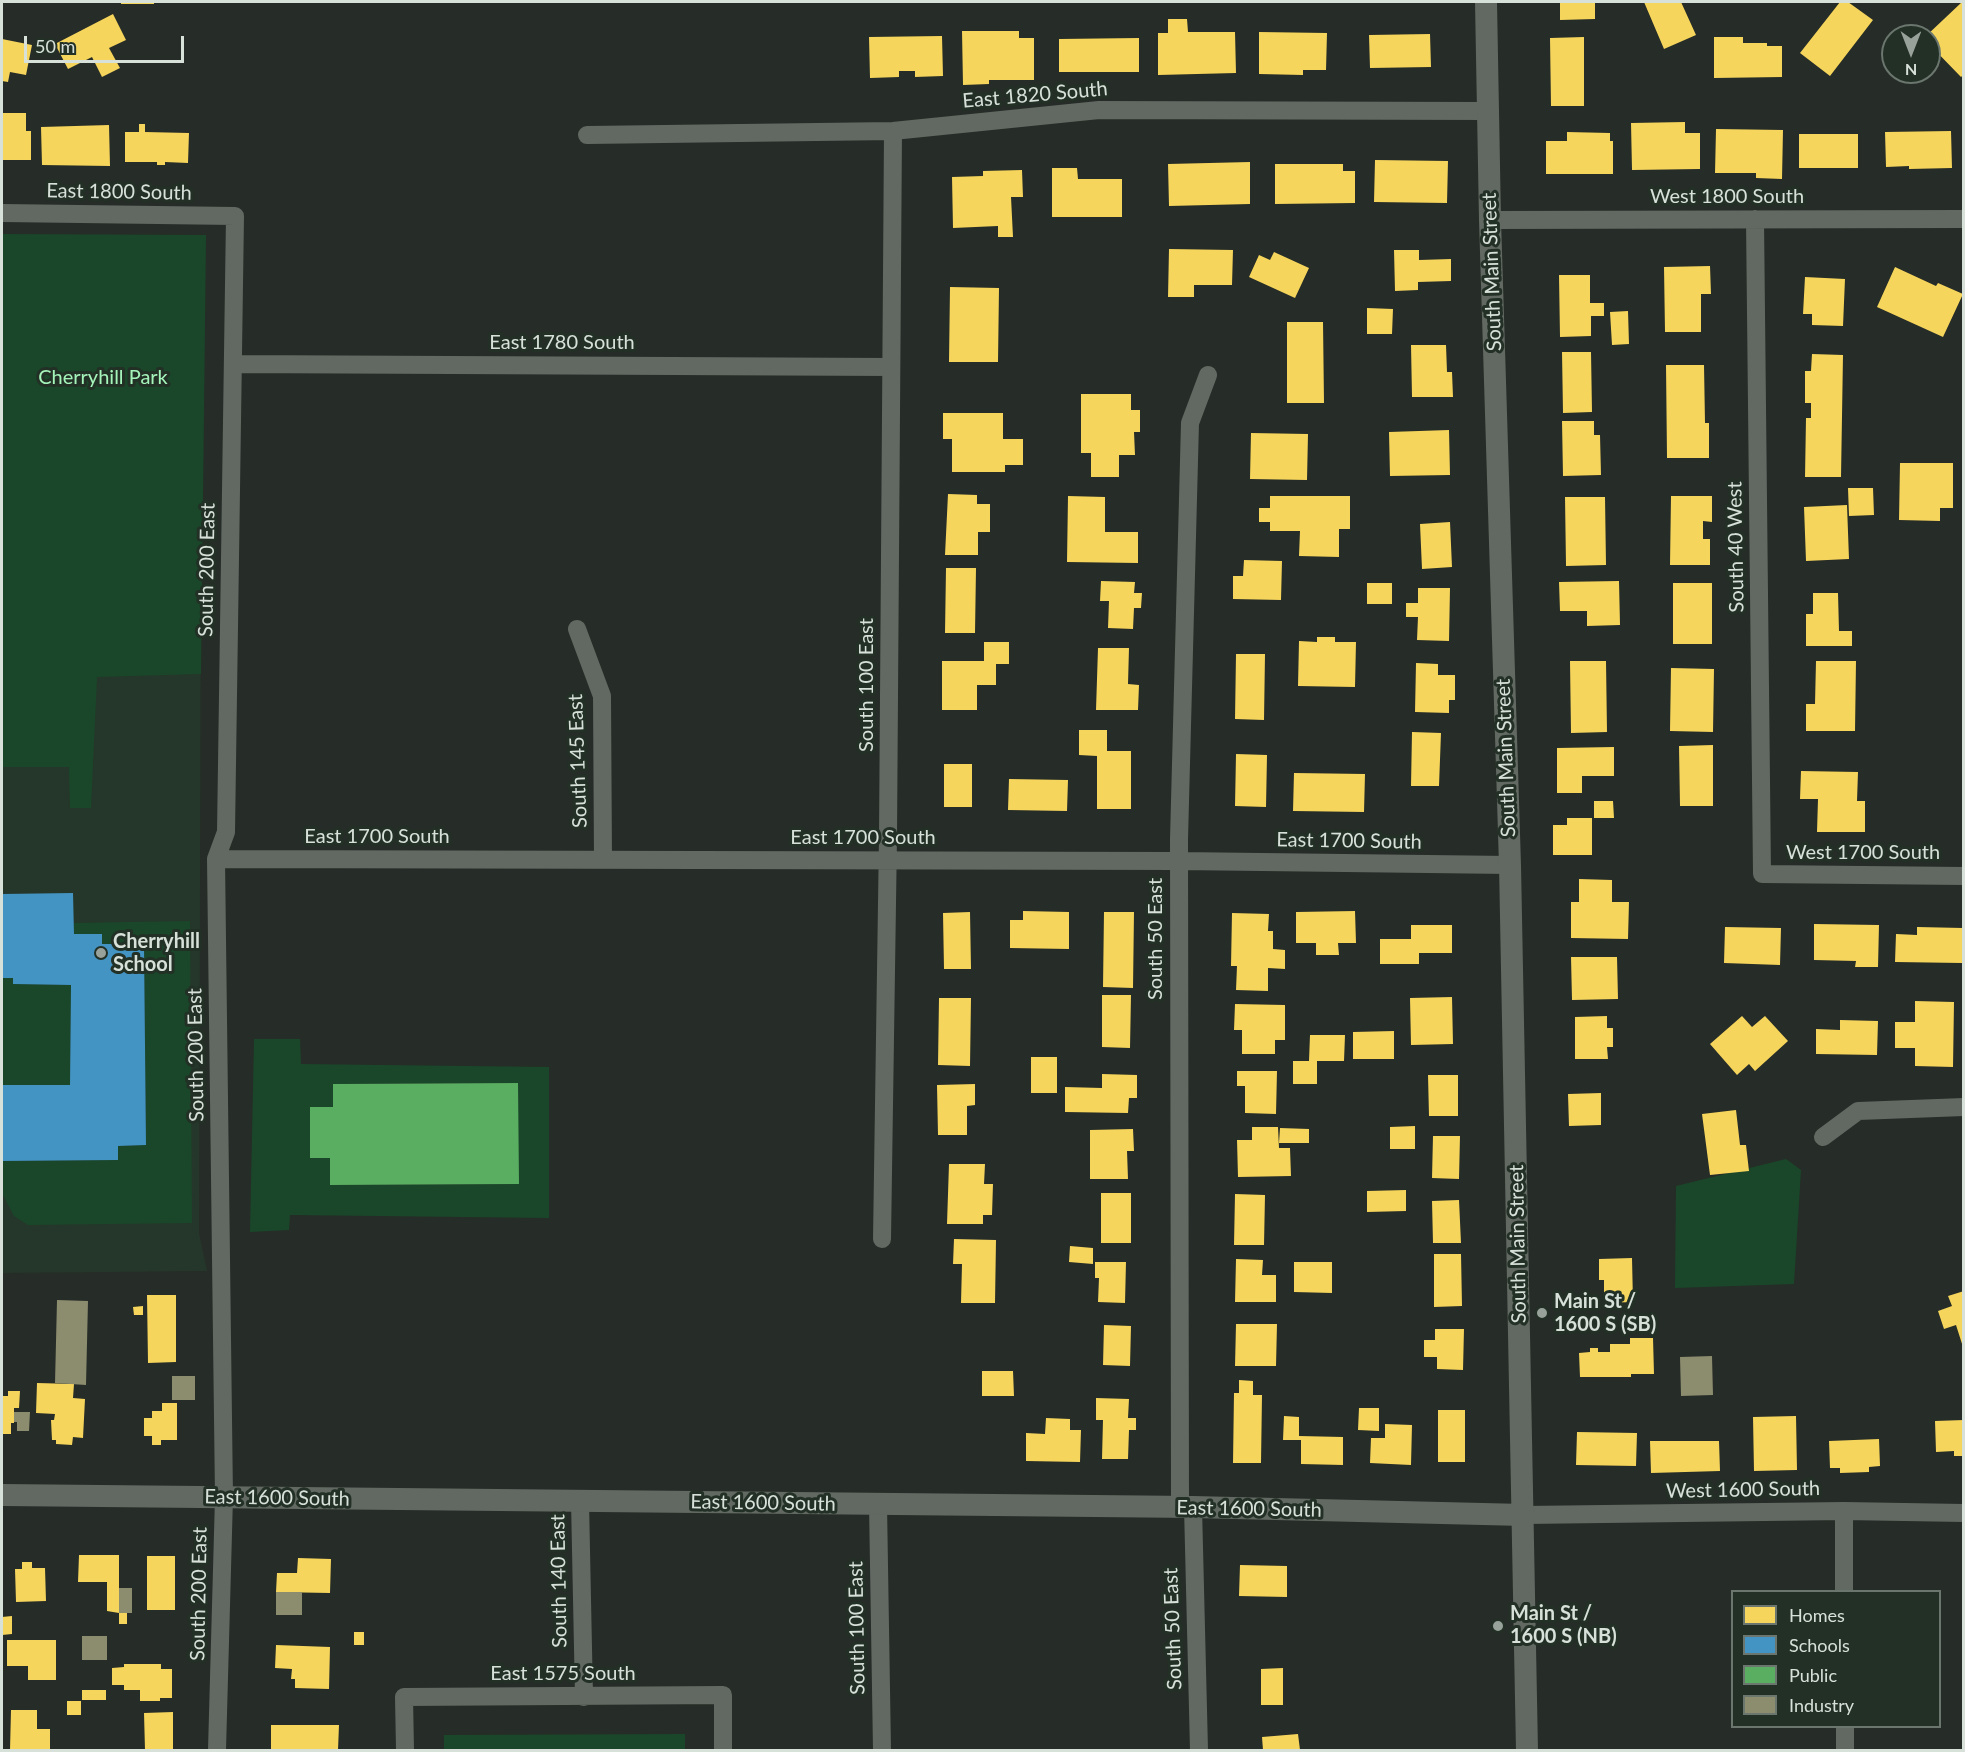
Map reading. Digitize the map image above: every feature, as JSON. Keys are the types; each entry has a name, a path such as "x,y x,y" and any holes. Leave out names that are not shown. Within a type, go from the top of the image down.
{"street":[{"name":"South Main Street","path":"1486,2 1490,220 1510,866 1527,1750"},
{"name":"East 1820 South","path":"587,135 893,131 1100,111 1488,111"},
{"name":"South 100 East","path":"882,1239 888,860 893,131"},
{"name":"East 1800 South","path":"2,213 235,216"},
{"name":"South 200 East","path":"217,1750 224,1497 216,859 226,832 235,216"},
{"name":"South 40 West","path":"1755,219 1762,874"},
{"name":"West 1800 South","path":"1490,220 1964,219"},
{"name":"East 1780 South","path":"233,364 891,367"},
{"name":"South 50 East","path":"1199,1750 1186,1507 1179,861 1190,423 1209,375"},
{"name":"South 145 East","path":"577,629 602,696 603,860"},
{"name":"East 1700 South","path":"216,859 1179,861 1510,866"},
{"name":"West 1700 South","path":"1762,874 1964,876"},
{"path":"1822,1137 1858,1111 1964,1107"},
{"name":"East 1600 South","path":"2,1495 1186,1507 1524,1515"},
{"name":"South 140 East","path":"580,1501 584,1697"},
{"name":"South 100 East","path":"878,1504 882,1750"},
{"name":"West 1600 South","path":"1524,1515 1844,1511 1964,1514"},
{"path":"1844,1511 1844,1590"},
{"name":"East 1575 South","path":"405,1750 404,1697 723,1695 723,1750"},
{"path":"1845,1728 1845,1750"}],"shaded area":[{"name":"Cherryhill School","path":"2,539 201,540 199,1233 207,1271 2,1273"}],"green space":[{"name":"Cherryhill Park","path":"2,234 206,235 201,674 97,677 91,808 70,808 69,767 2,767"},
{"path":"190,921 192,1223 28,1225 14,1216 2,1193 2,1161 118,1160 118,1146 146,1145 144,944 102,944 102,934 74,934 74,923"},
{"path":"2,978 13,978 14,984 71,985 70,1085 2,1085"},
{"path":"254,1039 300,1039 301,1064 549,1067 549,1218 290,1215 289,1230 250,1232","holes":["518,1083 518,1184 330,1185 330,1158 311,1158 310,1107 333,1107 333,1084"]},
{"path":"1786,1159 1801,1170 1794,1284 1675,1288 1676,1186"},
{"path":"685,1734 685,1750 444,1750 444,1735"}],"building: Homes":[{"path":"121,2 154,2 154,4 121,4"},
{"path":"1560,2 1595,2 1595,19 1560,20"},
{"path":"1644,2 1681,2 1696,35 1664,49"},
{"path":"1840,2 1848,2 1873,20 1830,76 1800,53"},
{"path":"1964,2 1964,74 1961,77 1941,56 1941,24 1939,24"},
{"path":"113,14 126,40 109,48 120,68 102,77 92,57 68,69 55,44"},
{"path":"1168,19 1187,19 1188,32 1235,32 1236,73 1158,75 1158,33 1168,33"},
{"path":"962,31 1019,31 1019,38 1034,38 1034,80 989,80 989,84 963,85"},
{"path":"1259,32 1327,33 1326,70 1303,70 1303,75 1259,74"},
{"path":"1430,34 1431,67 1370,68 1369,35"},
{"path":"942,36 943,76 915,77 915,71 899,71 899,77 870,78 869,37"},
{"path":"1584,37 1584,106 1551,106 1550,38"},
{"path":"1714,37 1743,37 1743,43 1767,43 1767,46 1782,46 1782,77 1714,78"},
{"path":"1139,38 1139,72 1059,72 1059,39"},
{"path":"2,39 32,45 26,75 10,72 8,82 2,81"},
{"path":"2,113 26,113 26,131 31,131 31,160 2,160"},
{"path":"1685,122 1685,133 1700,133 1700,169 1632,170 1631,123"},
{"path":"139,124 145,124 145,132 189,133 188,163 165,162 165,165 157,165 157,162 125,162 125,132 139,132"},
{"path":"109,125 110,166 42,165 41,127"},
{"path":"1716,129 1783,130 1782,179 1756,178 1756,173 1715,173"},
{"path":"1951,131 1952,168 1886,167 1885,132"},
{"path":"1567,132 1610,133 1610,141 1613,141 1613,174 1546,174 1546,141 1567,141"},
{"path":"1799,134 1858,134 1858,168 1799,168"},
{"path":"1375,160 1448,161 1447,203 1374,202"},
{"path":"1250,162 1250,204 1169,206 1168,164"},
{"path":"1275,164 1343,164 1343,171 1355,171 1355,203 1275,204"},
{"path":"1052,168 1077,168 1078,179 1122,179 1122,217 1052,217"},
{"path":"1022,170 1023,197 1011,197 1013,237 998,237 998,226 953,228 952,177 983,176 983,171"},
{"path":"1169,249 1233,250 1232,285 1194,285 1194,297 1168,297"},
{"path":"1394,250 1419,250 1419,260 1451,259 1451,281 1418,282 1418,290 1395,291"},
{"path":"1274,252 1309,268 1295,298 1249,277 1259,255 1270,260"},
{"path":"1710,266 1711,294 1701,294 1701,332 1665,332 1664,267"},
{"path":"1895,267 1936,286 1938,283 1963,294 1943,337 1877,307"},
{"path":"1559,275 1590,275 1590,303 1604,303 1604,316 1591,316 1591,336 1560,337"},
{"path":"1805,277 1845,279 1843,326 1812,325 1812,314 1803,314"},
{"path":"950,287 999,288 998,362 949,362"},
{"path":"1367,308 1393,309 1392,334 1367,334"},
{"path":"1628,311 1629,344 1612,345 1610,312"},
{"path":"1287,322 1323,322 1324,403 1287,403"},
{"path":"1411,345 1446,345 1447,372 1452,372 1453,397 1412,397"},
{"path":"1562,352 1591,352 1592,412 1563,413"},
{"path":"1812,354 1843,355 1841,477 1805,477 1806,418 1811,418 1811,403 1805,403 1805,371 1811,371"},
{"path":"1666,365 1704,365 1705,423 1709,423 1709,458 1667,458"},
{"path":"1081,394 1131,394 1131,410 1140,410 1140,432 1134,432 1135,455 1119,455 1119,477 1091,477 1091,453 1081,453"},
{"path":"943,413 1003,413 1003,439 1023,439 1023,465 1005,465 1005,472 952,472 952,439 943,439"},
{"path":"1562,421 1594,421 1594,435 1600,435 1601,475 1563,476"},
{"path":"1449,430 1450,475 1390,476 1389,432"},
{"path":"1251,433 1308,434 1307,480 1250,479"},
{"path":"1900,463 1953,463 1953,508 1940,508 1940,521 1899,520"},
{"path":"1848,488 1873,488 1874,515 1849,516"},
{"path":"948,494 977,495 977,504 990,504 990,532 978,532 978,555 945,555"},
{"path":"1068,496 1105,497 1105,532 1138,532 1138,563 1067,562"},
{"path":"1270,496 1350,496 1350,529 1339,529 1339,557 1299,556 1300,531 1270,531 1270,522 1259,522 1259,508 1270,508"},
{"path":"1671,496 1712,496 1712,522 1703,521 1703,539 1710,539 1710,565 1670,565"},
{"path":"1565,497 1605,497 1606,565 1566,566"},
{"path":"1847,505 1849,559 1806,561 1804,507"},
{"path":"1450,522 1452,567 1422,569 1420,524"},
{"path":"1244,560 1282,561 1281,600 1233,599 1233,576 1243,576"},
{"path":"946,568 976,568 975,633 945,633"},
{"path":"1101,581 1135,582 1134,593 1142,593 1141,608 1134,608 1133,629 1108,628 1109,601 1100,601"},
{"path":"1619,581 1620,625 1587,626 1587,611 1560,611 1559,582"},
{"path":"1367,583 1392,583 1392,604 1367,604"},
{"path":"1673,583 1712,583 1712,644 1673,644"},
{"path":"1418,588 1450,588 1449,641 1417,640 1418,617 1406,617 1406,603 1418,603"},
{"path":"1813,593 1838,593 1839,631 1852,631 1852,646 1806,646 1806,614 1813,614"},
{"path":"1317,637 1335,637 1335,642 1356,642 1355,687 1298,686 1299,641 1317,642"},
{"path":"984,642 1009,642 1009,664 996,664 996,685 977,685 977,710 942,710 942,661 984,661"},
{"path":"1098,648 1129,648 1128,684 1139,685 1138,710 1096,710"},
{"path":"1236,654 1265,654 1264,720 1235,719"},
{"path":"1570,661 1606,661 1607,732 1571,733"},
{"path":"1816,661 1856,661 1855,731 1806,731 1806,704 1815,704"},
{"path":"1416,663 1438,664 1438,675 1455,675 1455,700 1449,700 1449,713 1415,712"},
{"path":"1671,668 1714,669 1713,732 1670,731"},
{"path":"1079,730 1107,730 1107,751 1131,751 1131,809 1097,809 1097,756 1079,755"},
{"path":"1412,732 1441,733 1439,786 1411,786"},
{"path":"1713,745 1713,806 1680,806 1679,746"},
{"path":"1614,747 1614,776 1582,776 1582,793 1557,793 1557,748"},
{"path":"1236,754 1267,755 1266,807 1235,806"},
{"path":"944,764 972,764 972,807 944,807"},
{"path":"1801,771 1858,772 1857,801 1865,801 1865,832 1817,832 1818,799 1800,799"},
{"path":"1294,773 1365,774 1364,812 1293,811"},
{"path":"1009,779 1068,780 1067,811 1008,810"},
{"path":"1594,801 1613,801 1614,818 1594,818"},
{"path":"1567,818 1592,818 1592,855 1553,855 1553,825 1567,825"},
{"path":"1579,879 1612,880 1612,902 1629,902 1628,939 1571,938 1571,902 1579,902"},
{"path":"1023,911 1069,912 1069,949 1010,948 1010,920 1023,920"},
{"path":"1355,911 1356,943 1338,943 1339,955 1316,955 1316,943 1296,943 1296,912"},
{"path":"970,912 971,969 944,969 943,913"},
{"path":"1104,912 1134,912 1133,988 1103,987"},
{"path":"1232,913 1269,914 1268,931 1273,931 1273,949 1285,950 1285,969 1268,968 1268,991 1236,990 1237,966 1231,966"},
{"path":"1814,924 1879,925 1878,967 1855,967 1856,961 1814,960"},
{"path":"1411,925 1452,925 1452,953 1419,953 1419,964 1380,964 1380,939 1411,939"},
{"path":"1725,927 1781,928 1780,965 1724,963"},
{"path":"1917,927 1963,928 1962,963 1895,962 1896,934 1917,935"},
{"path":"1571,957 1617,957 1618,999 1572,1000"},
{"path":"1102,995 1131,995 1130,1048 1102,1047"},
{"path":"1452,997 1453,1044 1411,1045 1410,998"},
{"path":"939,998 971,998 970,1066 938,1065"},
{"path":"1915,1001 1954,1002 1953,1067 1915,1066 1915,1048 1895,1048 1895,1022 1915,1022"},
{"path":"1235,1004 1285,1005 1285,1040 1275,1040 1275,1054 1242,1054 1242,1030 1234,1030"},
{"path":"1607,1016 1607,1028 1613,1028 1613,1047 1607,1047 1608,1059 1575,1059 1575,1017"},
{"path":"1742,1016 1752,1027 1765,1016 1788,1041 1755,1071 1749,1064 1737,1075 1710,1044"},
{"path":"1840,1020 1878,1021 1877,1055 1816,1054 1816,1029 1840,1030"},
{"path":"1394,1031 1394,1059 1353,1059 1353,1032"},
{"path":"1310,1035 1345,1035 1344,1061 1317,1061 1317,1084 1293,1084 1293,1061 1309,1061"},
{"path":"1031,1057 1057,1057 1057,1093 1031,1093"},
{"path":"1237,1071 1277,1071 1276,1114 1245,1113 1245,1086 1237,1086"},
{"path":"1102,1074 1137,1075 1137,1098 1129,1098 1128,1113 1065,1112 1065,1087 1102,1088"},
{"path":"1428,1075 1458,1075 1458,1116 1429,1116"},
{"path":"975,1084 975,1105 967,1106 967,1135 938,1135 937,1085"},
{"path":"1601,1093 1601,1125 1569,1126 1568,1094"},
{"path":"1736,1110 1740,1145 1746,1145 1749,1171 1710,1175 1702,1114"},
{"path":"1415,1126 1415,1149 1390,1149 1390,1127"},
{"path":"1252,1127 1278,1127 1279,1148 1290,1148 1291,1176 1238,1177 1237,1140 1252,1140"},
{"path":"1280,1128 1309,1129 1309,1143 1279,1143"},
{"path":"1133,1129 1134,1151 1127,1151 1128,1179 1090,1179 1090,1130"},
{"path":"1433,1136 1460,1136 1459,1179 1432,1178"},
{"path":"949,1164 985,1164 984,1184 993,1184 992,1215 983,1215 983,1224 947,1224"},
{"path":"1406,1190 1406,1211 1367,1212 1367,1191"},
{"path":"1101,1193 1131,1193 1131,1243 1101,1243"},
{"path":"1235,1194 1265,1195 1264,1245 1234,1245"},
{"path":"1459,1200 1461,1243 1433,1243 1432,1201"},
{"path":"954,1239 996,1240 995,1303 961,1303 962,1264 953,1264"},
{"path":"1070,1246 1093,1248 1093,1264 1069,1262"},
{"path":"1434,1254 1461,1254 1462,1306 1434,1307"},
{"path":"1632,1258 1633,1302 1604,1303 1604,1280 1599,1280 1599,1259"},
{"path":"1236,1259 1263,1260 1262,1275 1276,1275 1276,1302 1235,1302"},
{"path":"1095,1262 1126,1262 1125,1303 1098,1302 1099,1278 1095,1278"},
{"path":"1294,1262 1332,1262 1332,1293 1294,1292"},
{"path":"1964,1291 1963,1347 1956,1325 1944,1329 1938,1311 1952,1306 1948,1296"},
{"path":"147,1295 176,1295 176,1362 148,1363"},
{"path":"143,1306 143,1315 134,1315 133,1307"},
{"path":"1236,1324 1277,1324 1276,1366 1235,1366"},
{"path":"1104,1325 1131,1326 1130,1366 1103,1365"},
{"path":"1435,1329 1464,1329 1463,1370 1437,1369 1437,1357 1424,1357 1424,1340 1435,1340"},
{"path":"1630,1338 1653,1338 1654,1374 1631,1374 1631,1377 1580,1377 1579,1353 1590,1352 1590,1348 1598,1348 1598,1352 1610,1352 1610,1344 1630,1344"},
{"path":"982,1371 1013,1371 1014,1396 982,1396"},
{"path":"1239,1380 1253,1381 1253,1395 1262,1395 1261,1463 1233,1463 1234,1393 1239,1393"},
{"path":"37,1383 74,1384 73,1398 85,1399 83,1438 73,1437 72,1445 56,1444 56,1440 52,1440 51,1420 54,1420 55,1414 36,1413"},
{"path":"8,1391 20,1391 19,1408 14,1408 11,1434 2,1434 2,1396 8,1396"},
{"path":"1096,1398 1129,1399 1128,1418 1136,1418 1136,1430 1129,1430 1128,1459 1102,1459 1103,1420 1096,1420"},
{"path":"162,1403 177,1403 177,1440 161,1440 161,1445 152,1445 152,1436 144,1436 144,1418 152,1418 152,1411 162,1411"},
{"path":"1359,1408 1379,1408 1379,1431 1358,1430"},
{"path":"1438,1410 1465,1410 1465,1462 1438,1462"},
{"path":"1284,1416 1299,1417 1299,1436 1343,1437 1343,1465 1301,1464 1301,1440 1283,1440"},
{"path":"1796,1416 1797,1470 1754,1471 1753,1417"},
{"path":"1046,1418 1070,1419 1070,1430 1081,1430 1080,1462 1026,1461 1026,1433 1045,1434"},
{"path":"1964,1420 1964,1456 1954,1456 1954,1451 1936,1452 1935,1421"},
{"path":"1385,1424 1412,1425 1411,1465 1370,1463 1371,1438 1385,1438"},
{"path":"1577,1432 1637,1433 1636,1466 1576,1465"},
{"path":"1879,1439 1880,1466 1869,1467 1869,1472 1840,1473 1840,1468 1830,1468 1829,1441"},
{"path":"1650,1441 1719,1441 1720,1471 1651,1473"},
{"path":"79,1555 119,1555 119,1613 107,1611 107,1582 78,1582"},
{"path":"147,1556 175,1556 175,1610 147,1610"},
{"path":"298,1558 331,1559 330,1593 276,1592 277,1573 297,1573"},
{"path":"22,1562 32,1562 32,1568 45,1568 46,1601 16,1602 15,1569 22,1569"},
{"path":"1240,1565 1287,1566 1287,1597 1239,1596"},
{"path":"119,1613 127,1613 127,1624 119,1624"},
{"path":"12,1616 12,1634 2,1635 2,1617"},
{"path":"354,1632 364,1632 364,1645 354,1645"},
{"path":"7,1640 56,1640 56,1680 28,1680 28,1666 7,1666"},
{"path":"276,1645 330,1647 329,1689 295,1688 295,1679 291,1679 292,1669 275,1668"},
{"path":"124,1664 161,1664 161,1669 172,1669 172,1698 160,1698 160,1701 140,1701 140,1690 124,1690 124,1685 112,1685 112,1668 124,1667"},
{"path":"1283,1668 1283,1705 1261,1705 1261,1669"},
{"path":"82,1690 106,1690 106,1700 82,1700"},
{"path":"67,1701 81,1701 81,1715 67,1715"},
{"path":"11,1710 37,1710 37,1729 50,1729 50,1750 10,1750"},
{"path":"173,1712 173,1750 145,1750 144,1713"},
{"path":"271,1725 339,1725 338,1750 271,1750"},
{"path":"1298,1734 1300,1750 1263,1750 1262,1737"}],"building: Schools":[{"path":"73,893 74,934 102,934 102,944 144,944 146,1145 118,1146 118,1160 2,1161 2,1085 70,1085 71,985 13,984 13,978 2,978 2,894"}],"building: Public":[{"path":"518,1083 519,1184 330,1185 330,1158 310,1158 310,1107 333,1107 333,1084"}],"building: Industry":[{"path":"57,1300 88,1301 86,1385 55,1383"},
{"path":"1712,1356 1713,1395 1681,1396 1680,1357"},
{"path":"172,1376 195,1376 195,1400 172,1400"},
{"path":"14,1412 30,1412 29,1431 17,1431"},
{"path":"119,1588 132,1588 132,1613 119,1613"},
{"path":"276,1592 302,1592 302,1615 276,1615"},
{"path":"82,1636 107,1636 107,1660 82,1660"}],"place":[{"name":"Cherryhill School","path":"101,953"},
{"name":"Main St / 1600 S (SB)","path":"1542,1313"},
{"name":"Main St / 1600 S (NB)","path":"1498,1626"}]}
